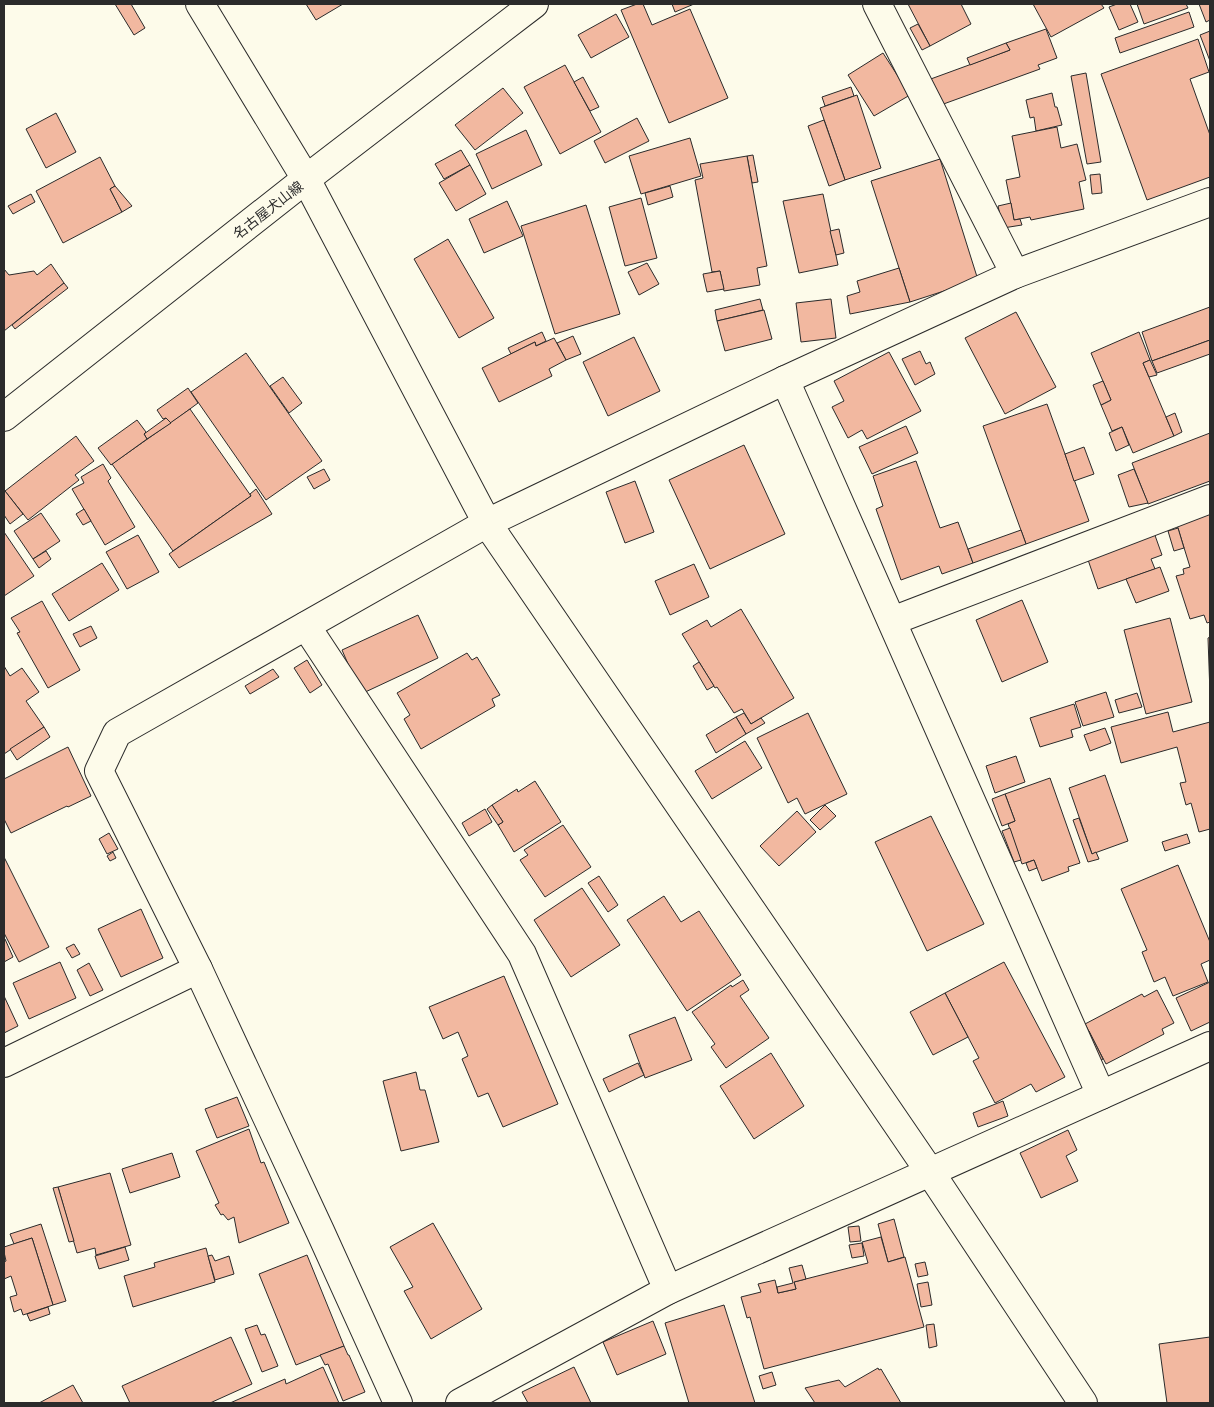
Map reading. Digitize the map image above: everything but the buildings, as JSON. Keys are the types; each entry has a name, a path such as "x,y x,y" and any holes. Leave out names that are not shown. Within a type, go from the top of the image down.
{"street":[{"path":"200,4 306,180 487,523 930,1172 1083,1403"},
{"name":"名古屋犬山線","path":"4,417 534,4"},
{"path":"877,4 1015,274"},
{"path":"398,1403 198,969 99,771 117,733 487,523 785,380 1015,274 1210,202"},
{"path":"785,380 1101,1095"},
{"path":"892,621 1210,499"},
{"path":"306,626 522,954 668,1290"},
{"path":"4,1064 198,969"},
{"path":"460,1403 668,1290 1210,1046"}]}
